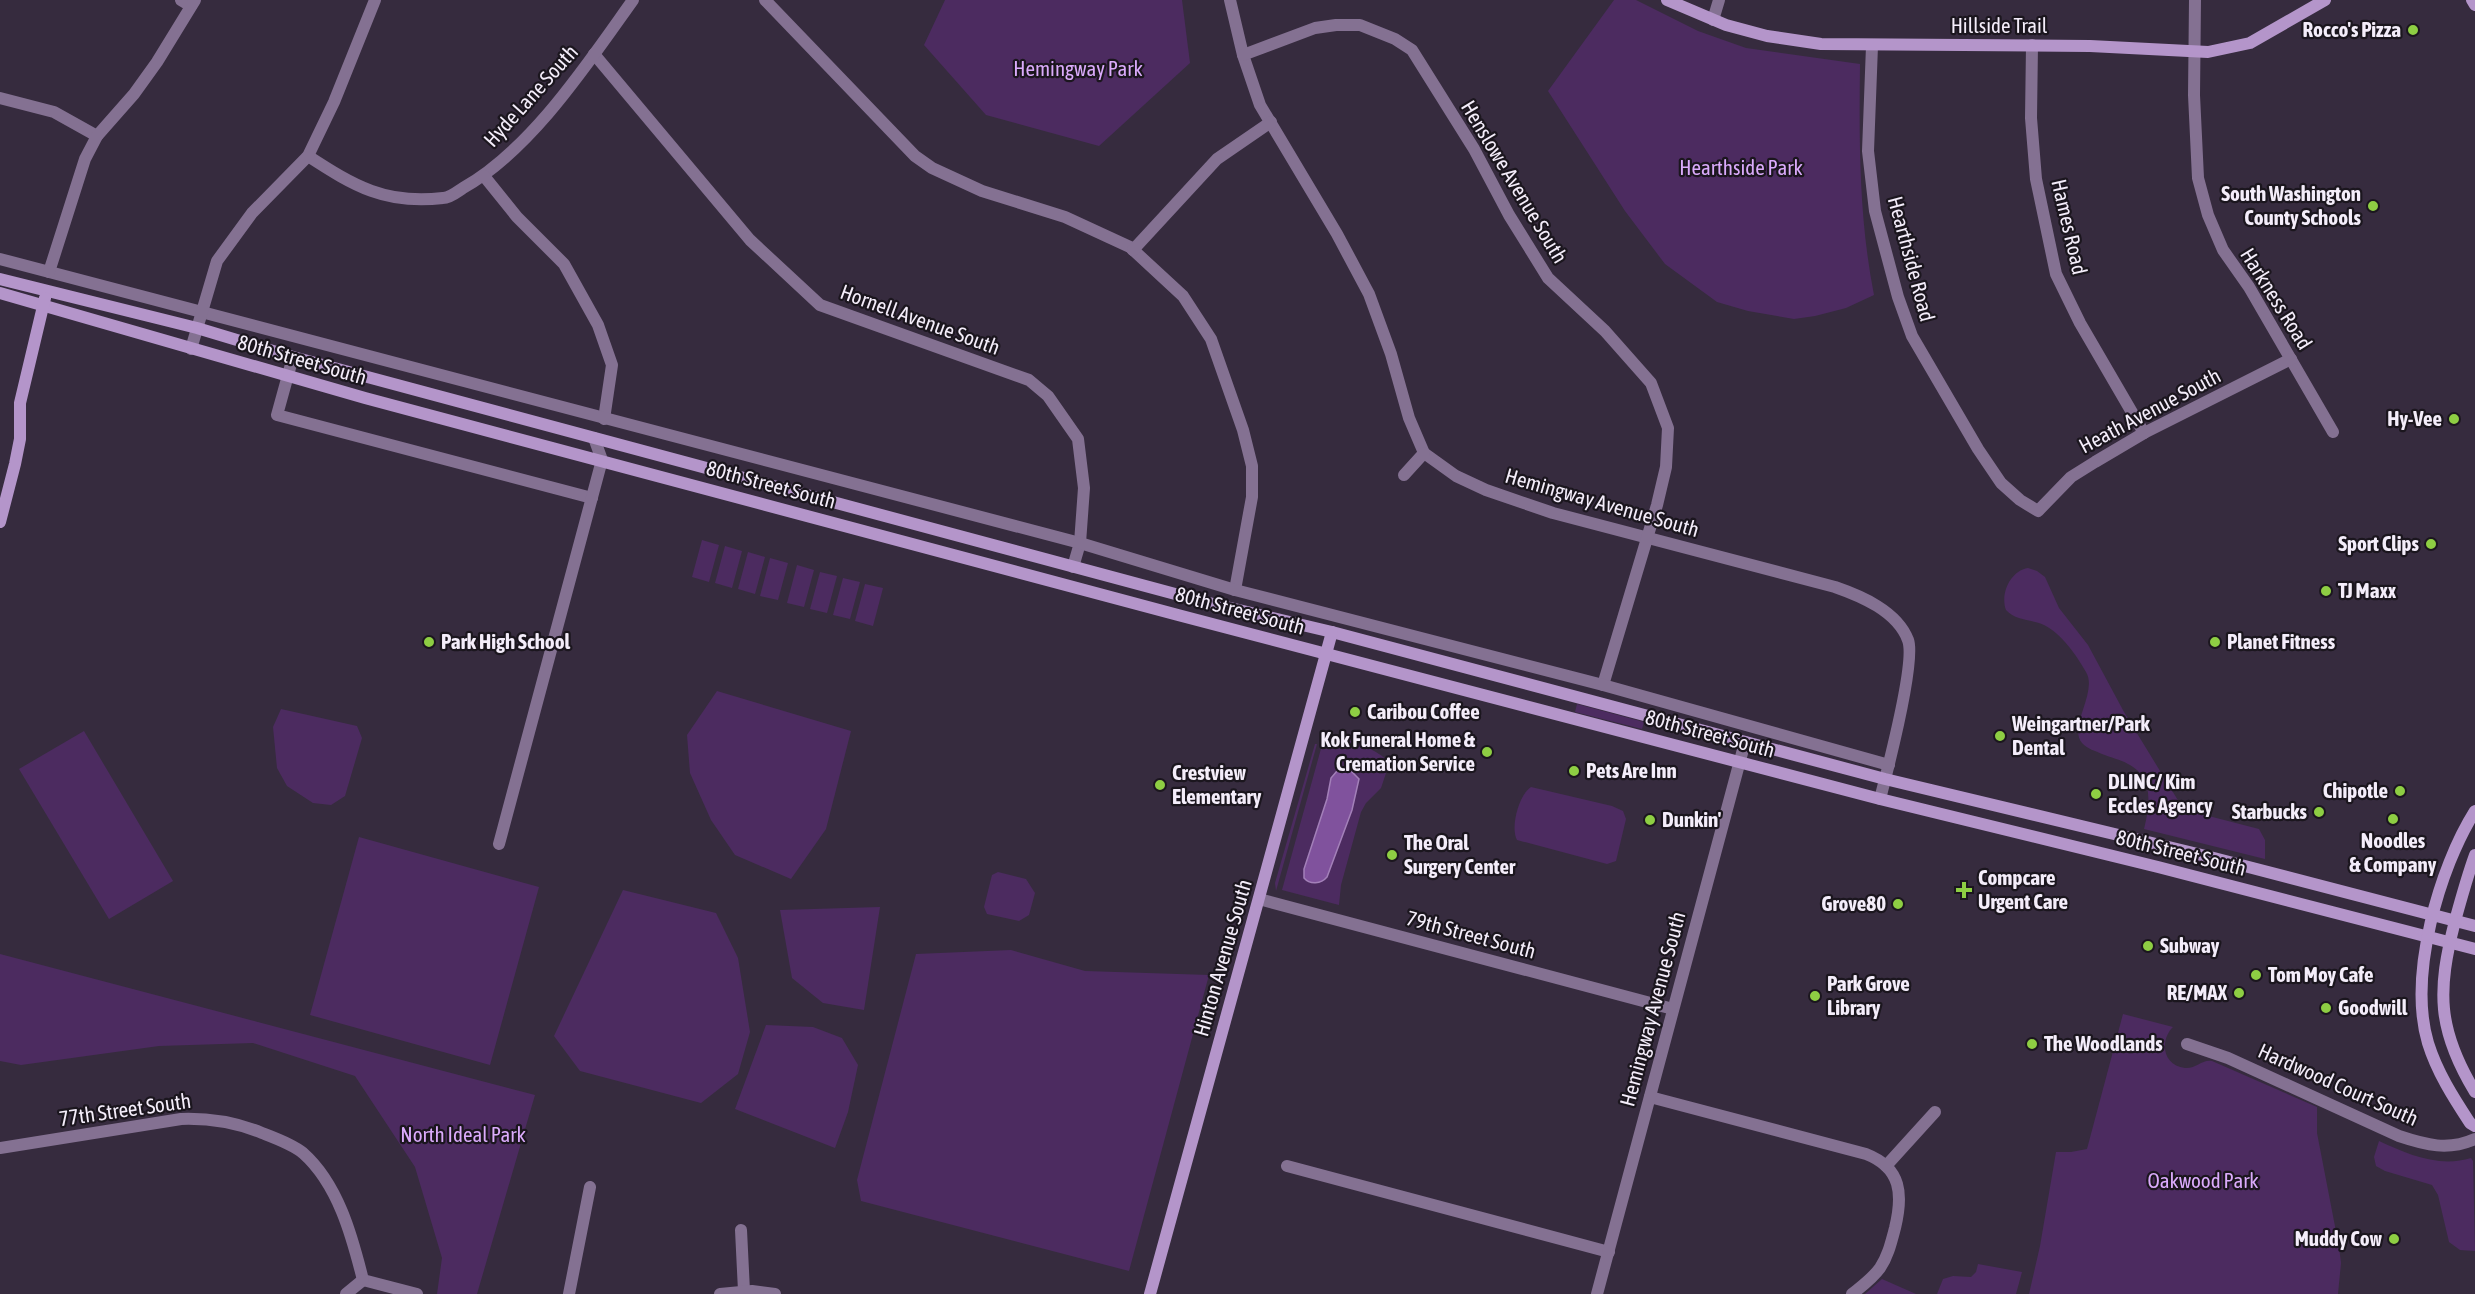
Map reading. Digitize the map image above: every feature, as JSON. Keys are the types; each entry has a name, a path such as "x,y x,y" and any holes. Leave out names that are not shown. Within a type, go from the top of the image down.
{"main road":[{"name":"Hillside Trail","path":"1667,0 1713,20 1767,36 1821,45 2090,46 2195,52 2225,49 2250,43 2325,0"},
{"path":"2472,0 2475,6"},
{"name":"80th Street South","path":"0,279 197,328 293,357 1205,602 1332,632 1885,779 2210,857 2475,926"},
{"path":"0,522 20,439 20,403 46,292"},
{"name":"80th Street South","path":"0,293 287,376 1740,762 2475,949"},
{"name":"Hinton Avenue South","path":"1150,1294 1332,632"},
{"path":"2475,811 2452,854 2428,937 2422,984 2422,1004 2428,1041 2447,1087 2469,1124 2475,1126"},
{"path":"2475,855 2450,943 2444,975 2445,1020 2452,1048 2475,1092"}],"street":[{"path":"191,349 217,261 252,213 308,156 334,102 375,0"},
{"name":"Hyde Lane South","path":"308,156 349,183 395,200 446,198 484,176 537,125 594,54 633,0"},
{"path":"1230,0 1243,55 1260,105 1337,234 1369,294 1391,354 1409,418 1424,453 1404,475"},
{"path":"1713,20 1719,0"},
{"name":"Harkness Road","path":"2195,0 2194,96 2198,178 2208,215 2223,250 2249,287 2333,432"},
{"path":"49,272 85,159 97,136 134,94 157,62 189,2"},
{"path":"773,3 915,156 932,168 982,191 1065,217 1133,250 1183,296 1211,339 1243,430 1252,466 1252,496 1235,590"},
{"name":"Henslowe Avenue South","path":"1243,55 1315,27 1336,25 1360,25 1395,39 1412,50 1474,149 1509,215 1548,278 1605,331 1651,383 1668,428 1668,451 1657,504 1603,686"},
{"name":"Hames Road","path":"2032,45 2031,118 2036,179 2056,274 2080,323 2144,433"},
{"name":"Hearthside Road","path":"1872,46 1868,151 1875,211 1898,297 1912,336 1978,448 2001,483 2020,500 2038,511"},
{"name":"Hornell Avenue South","path":"594,54 750,240 820,305 1029,380 1048,396 1078,439 1084,488 1080,543 1073,567"},
{"path":"0,98 54,112 97,136"},
{"path":"1133,250 1216,159 1271,122"},
{"path":"484,176 518,217 564,264 598,325 612,365 604,419"},
{"name":"80th Street South","path":"0,259 1080,543 1235,590 1603,686 1889,765"},
{"path":"293,357 277,415 592,498"},
{"name":"Heath Avenue South","path":"2038,511 2071,477 2144,433 2291,359"},
{"path":"499,844 602,460 594,438"},
{"name":"Hemingway Avenue South","path":"1424,453 1456,476 1486,490 1553,513 1835,587 1863,597 1896,622 1908,641 1908,666 1889,765 1880,799"},
{"name":"Hemingway Avenue South","path":"1597,1294 1745,742"},
{"name":"79th Street South","path":"1259,899 1673,1009"},
{"name":"Hardwood Court South","path":"2187,1044 2228,1058 2400,1136 2423,1144 2452,1146 2475,1139"},
{"path":"1650,1097 1866,1154 1886,1166 1895,1178 1900,1197 1899,1213 1892,1241 1879,1269 1852,1294"},
{"path":"1886,1166 1935,1113"},
{"name":"77th Street South","path":"0,1148 181,1119 209,1118 240,1124 276,1138 303,1152 328,1184 352,1238 363,1280"},
{"path":"1287,1166 1609,1252"},
{"path":"569,1294 590,1187"},
{"path":"741,1230 744,1291"},
{"path":"346,1294 363,1280 417,1294"},
{"path":"720,1294 744,1291 776,1294"}],"green space":[{"name":"Hemingway Park","path":"945,0 1182,0 1190,63 1099,146 986,115 924,45"},
{"name":"Hearthside Park","path":"1614,0 1636,0 1698,31 1746,48 1860,64 1863,209 1874,295 1846,308 1794,319 1748,311 1717,302 1665,264 1625,211 1548,91"},
{"path":"702,540 719,545 709,582 692,577"},
{"path":"725,546 742,551 732,588 715,583"},
{"path":"748,552 765,557 755,594 738,589"},
{"path":"770,558 788,563 778,600 760,596"},
{"path":"797,565 814,570 804,607 787,603"},
{"path":"2028,568 2045,577 2059,608 2088,645 2124,712 2179,802 2197,813 2259,829 2265,840 2265,859 2144,829 2148,811 2148,792 2142,776 2125,762 2086,747 2079,736 2078,728 2089,680 2086,672 2056,633 2044,625 2014,616 2006,610 2004,597 2008,584 2016,574"},
{"path":"820,572 837,576 827,613 810,609"},
{"path":"843,578 860,582 850,619 833,615"},
{"path":"865,584 883,588 873,626 855,621"},
{"path":"717,691 851,731 826,829 791,879 735,855 711,820 690,773 687,735"},
{"path":"1577,704 1644,722 1642,729 1575,712"},
{"path":"281,709 357,726 362,738 345,796 331,805 313,803 287,786 277,768 273,727"},
{"path":"84,731 173,881 109,919 19,769"},
{"path":"1357,738 1389,764 1381,788 1366,803 1361,812 1341,885 1339,905 1282,890 1322,745 1336,747"},
{"path":"1315,744 1317,744 1276,891 1275,883"},
{"path":"1531,787 1612,806 1623,811 1626,819 1616,861 1607,864 1517,840 1515,820 1519,804"},
{"path":"359,837 539,887 490,1065 310,1015"},
{"path":"998,872 1026,879 1035,893 1029,915 1019,921 987,914 984,907 992,875"},
{"path":"623,890 716,913 738,958 750,1032 738,1074 701,1103 580,1071 554,1036"},
{"path":"880,907 864,1010 823,1003 792,978 780,910"},
{"path":"1011,950 1085,971 1209,975 1129,1271 861,1201 857,1180 916,954"},
{"name":"North Ideal Park","path":"0,954 535,1095 477,1294 437,1294 442,1258 415,1167 355,1076 253,1043 159,1046 21,1065 0,1061"},
{"name":"Oakwood Park","path":"2123,1014 2173,1027 2165,1046 2168,1058 2178,1066 2189,1068 2205,1061 2212,1061 2317,1107 2317,1133 2341,1263 2338,1294 2029,1294 2040,1246 2056,1152 2087,1149"},
{"path":"766,1025 813,1027 842,1038 858,1065 848,1112 835,1148 735,1109"},
{"path":"2379,1141 2424,1158 2459,1161 2471,1158 2473,1161 2475,1251 2460,1250 2449,1242 2438,1195 2432,1185 2385,1171 2376,1166 2374,1157"},
{"path":"1978,1264 2022,1272 2016,1294 1937,1294 1943,1279 1953,1276 1971,1277 1976,1272"},
{"path":"1882,1279 1916,1294 1865,1294"}],"shaded area":[{"path":"1337,771 1351,771 1359,779 1352,810 1327,877 1312,883 1304,878 1304,869 1327,799 1331,778"}],"place":[{"name":"Rocco's Pizza","path":"2413,30"},
{"name":"South Washington County Schools","path":"2373,206"},
{"name":"Hy-Vee","path":"2454,419"},
{"name":"Sport Clips","path":"2431,544"},
{"name":"TJ Maxx","path":"2326,591"},
{"name":"Park High School","path":"429,642"},
{"name":"Planet Fitness","path":"2215,642"},
{"name":"Caribou Coffee","path":"1355,712"},
{"name":"Weingartner/Park Dental","path":"2000,736"},
{"name":"Kok Funeral Home & Cremation Service","path":"1487,752"},
{"name":"Pets Are Inn","path":"1574,771"},
{"name":"Crestview Elementary","path":"1160,785"},
{"name":"Chipotle","path":"2400,791"},
{"name":"DLINC/ Kim Eccles Agency","path":"2096,794"},
{"name":"Starbucks","path":"2319,812"},
{"name":"Noodles & Company","path":"2393,819"},
{"name":"Dunkin'","path":"1650,820"},
{"name":"The Oral Surgery Center","path":"1392,855"},
{"name":"Compcare Urgent Care","path":"1964,890"},
{"name":"Grove80","path":"1898,904"},
{"name":"Subway","path":"2148,946"},
{"name":"Tom Moy Cafe","path":"2256,975"},
{"name":"RE/MAX","path":"2239,993"},
{"name":"Park Grove Library","path":"1815,996"},
{"name":"Goodwill","path":"2326,1008"},
{"name":"The Woodlands","path":"2032,1044"},
{"name":"Muddy Cow","path":"2394,1239"}]}
